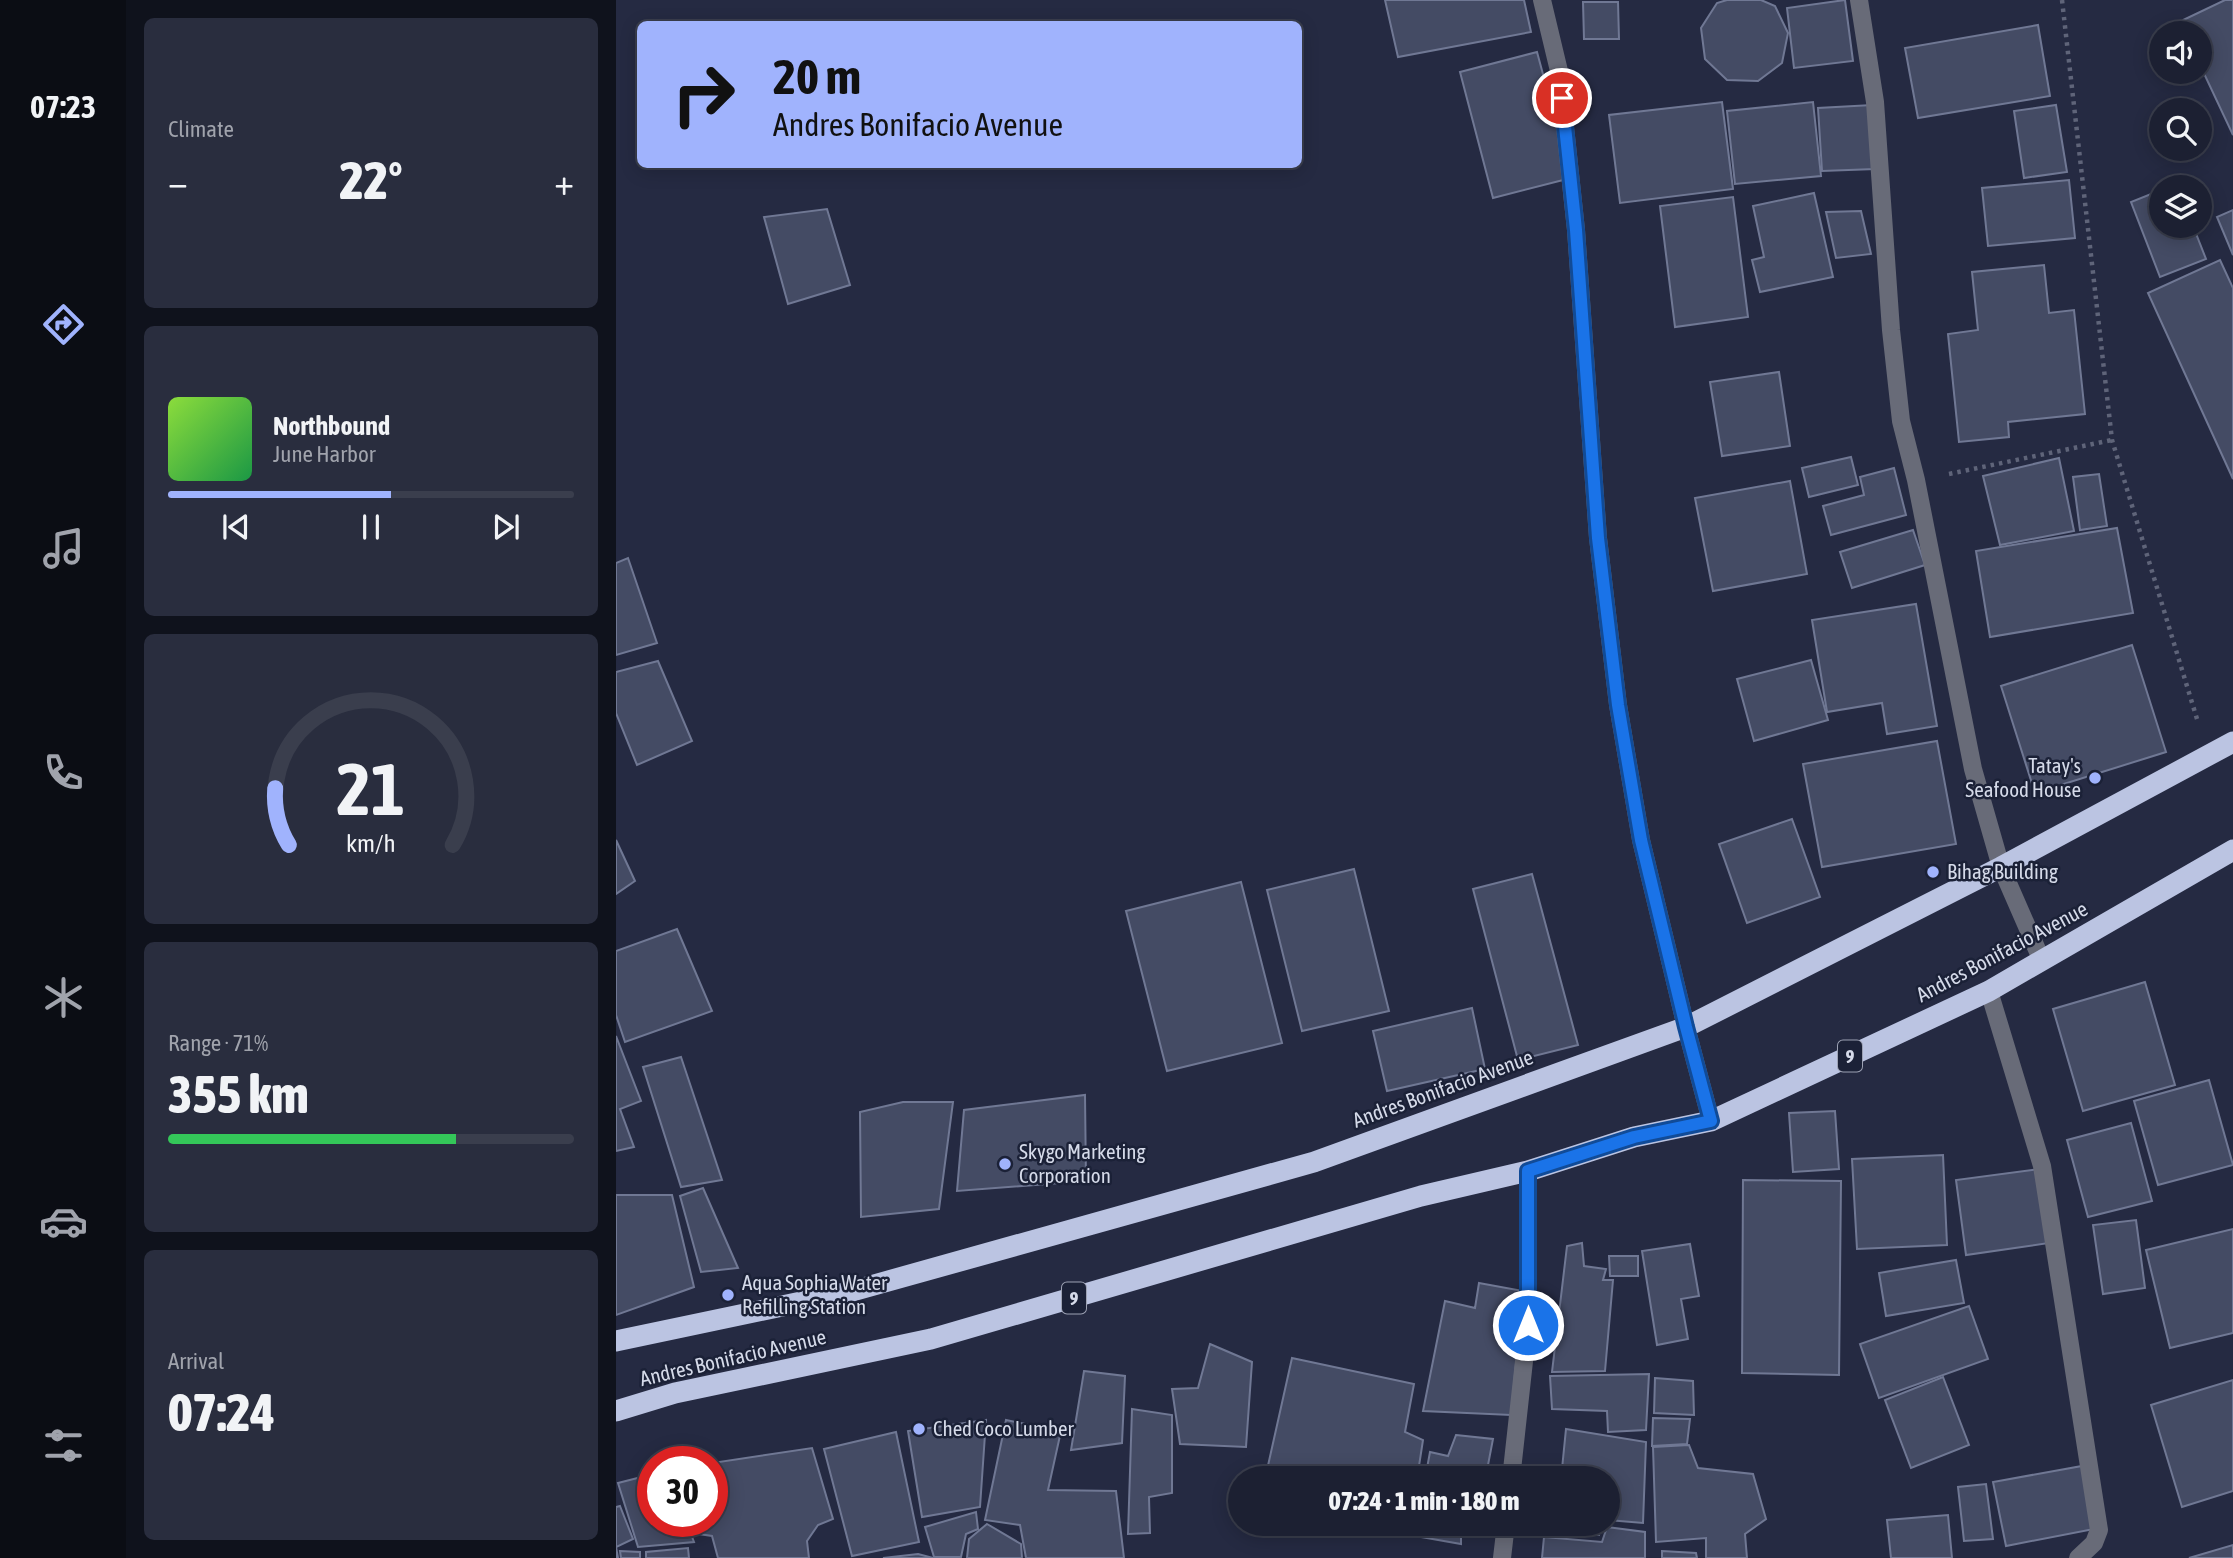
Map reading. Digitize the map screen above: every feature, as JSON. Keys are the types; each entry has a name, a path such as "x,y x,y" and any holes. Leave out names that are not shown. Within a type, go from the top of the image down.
{"highway":[{"name":"Andres Bonifacio Avenue","path":"616,1341 849,1293 1314,1162 1686,1027 2001,867 2233,742"},
{"name":"Andres Bonifacio Avenue","path":"616,1411 675,1394 931,1339 1421,1196 1528,1171 1634,1137 1711,1121 1989,991 2233,850"}],"street":[{"path":"1542,0 1559,71 1575,216 1598,538 1618,705 1641,840 1711,1121"},
{"path":"1859,0 1875,102 1891,330 1901,421 1916,481 1973,769 2001,867 2042,961"},
{"path":"1989,991 2042,1166 2099,1530 2094,1543 2078,1558"},
{"path":"1512,1466 1528,1325 1528,1171"},
{"path":"1502,1558 1505,1536"}],"path":[{"path":"2062,0 2112,440 2208,757"},
{"path":"1916,481 2112,440"}],"building":[{"path":"1385,0 1524,0 1531,32 1398,57"},
{"path":"1727,0 1761,0 1775,6 1788,33 1782,63 1758,81 1727,80 1705,59 1701,28 1717,3"},
{"path":"1845,0 1853,61 1794,68 1787,8"},
{"path":"2225,0 2233,0 2233,135 2209,84 2212,84 2212,21 2181,21"},
{"path":"1583,2 1618,2 1619,39 1584,39"},
{"path":"2038,25 2050,96 1918,118 1905,48"},
{"path":"1537,52 1571,178 1493,198 1460,72"},
{"path":"1722,102 1733,189 1620,203 1609,115"},
{"path":"1813,102 1821,176 1735,184 1727,111"},
{"path":"1872,105 1875,169 1822,171 1818,108"},
{"path":"2056,105 2067,172 2024,178 2014,111"},
{"path":"2069,180 2075,238 1988,246 1982,188"},
{"path":"1814,193 1833,277 1760,292 1752,260 1764,257 1753,206"},
{"path":"2149,195 2149,238 2198,238 2206,259 2160,277 2131,202"},
{"path":"1733,197 1748,317 1675,327 1660,206"},
{"path":"827,209 850,285 788,304 764,217"},
{"path":"2233,210 2233,255 2217,217"},
{"path":"1861,211 1871,254 1836,258 1826,212"},
{"path":"2220,260 2233,288 2233,479 2148,293"},
{"path":"2044,265 2049,313 2074,310 2085,414 2008,422 2009,437 1959,442 1948,334 1978,330 1972,272"},
{"path":"1779,372 1790,446 1722,456 1710,382"},
{"path":"1851,457 1858,485 1809,497 1802,468"},
{"path":"2059,458 2074,531 2000,545 1983,476"},
{"path":"1894,468 1906,515 1831,535 1823,506 1864,495 1860,477"},
{"path":"2099,474 2107,526 2080,530 2073,477"},
{"path":"1790,481 1807,574 1713,591 1695,498"},
{"path":"2117,528 2133,613 1990,637 1976,551"},
{"path":"1913,530 1925,565 1852,588 1840,552"},
{"path":"628,558 657,643 616,655 616,563"},
{"path":"1916,604 1937,726 1887,734 1882,703 1827,712 1812,620"},
{"path":"2132,645 2166,752 2035,793 2001,686"},
{"path":"1811,660 1828,720 1754,741 1737,679"},
{"path":"658,661 692,741 637,765 616,713 616,672"},
{"path":"1937,741 1956,844 1822,867 1803,764"},
{"path":"1792,819 1820,897 1747,923 1719,844"},
{"path":"616,840 635,881 616,894"},
{"path":"1354,869 1389,1011 1302,1031 1267,890"},
{"path":"1532,874 1578,1045 1518,1060 1473,889"},
{"path":"1241,882 1282,1043 1167,1071 1126,911"},
{"path":"677,929 712,1011 625,1042 616,1015 616,951"},
{"path":"2145,982 2175,1085 2083,1111 2053,1009"},
{"path":"1472,1008 1485,1069 1387,1091 1373,1031"},
{"path":"616,1036 641,1101 620,1109 634,1147 616,1151"},
{"path":"681,1057 722,1180 681,1187 643,1067"},
{"path":"2209,1080 2233,1165 2158,1185 2134,1101"},
{"path":"1085,1095 1086,1181 957,1191 964,1110"},
{"path":"903,1102 953,1102 939,1209 861,1217 860,1112"},
{"path":"1835,1111 1839,1169 1793,1172 1789,1113"},
{"path":"2131,1123 2152,1201 2088,1217 2067,1140"},
{"path":"1943,1155 1947,1245 1857,1249 1852,1159"},
{"path":"2039,1169 2049,1243 1966,1255 1956,1180"},
{"path":"1743,1180 1841,1181 1839,1375 1742,1373"},
{"path":"703,1188 738,1268 701,1272 680,1196"},
{"path":"616,1195 672,1195 694,1287 616,1315"},
{"path":"2136,1220 2145,1288 2103,1294 2093,1225"},
{"path":"2233,1229 2233,1333 2170,1348 2146,1250"},
{"path":"1582,1243 1584,1266 1606,1269 1603,1280 1613,1280 1605,1371 1552,1372 1567,1246"},
{"path":"1690,1244 1699,1296 1681,1299 1688,1339 1657,1345 1642,1251"},
{"path":"1609,1256 1638,1256 1638,1276 1610,1276"},
{"path":"1956,1260 1964,1303 1886,1316 1879,1273"},
{"path":"1479,1283 1523,1291 1511,1415 1423,1411 1445,1301 1475,1308"},
{"path":"1969,1306 1988,1359 1879,1398 1860,1344"},
{"path":"1210,1344 1252,1362 1246,1447 1180,1444 1172,1389 1198,1388"},
{"path":"1292,1358 1414,1384 1405,1432 1423,1440 1419,1466 1268,1466"},
{"path":"1084,1371 1125,1376 1122,1443 1071,1450"},
{"path":"1649,1374 1646,1430 1608,1432 1607,1411 1552,1409 1550,1376"},
{"path":"1943,1377 1969,1445 1911,1468 1885,1400"},
{"path":"1655,1378 1693,1381 1694,1415 1654,1413"},
{"path":"2233,1380 2233,1491 2182,1507 2151,1405"},
{"path":"1132,1409 1172,1415 1172,1493 1149,1497 1150,1533 1128,1534"},
{"path":"1653,1418 1690,1419 1687,1444 1652,1446"},
{"path":"986,1420 980,1507 922,1517 908,1431"},
{"path":"1006,1420 1061,1431 1048,1490 1116,1491 1124,1558 1026,1558 1020,1525 985,1520"},
{"path":"1566,1429 1646,1442 1643,1523 1620,1521 1620,1466 1562,1466"},
{"path":"896,1432 919,1542 852,1556 824,1449"},
{"path":"1456,1435 1493,1439 1490,1466 1427,1466 1430,1452 1448,1456"},
{"path":"1689,1445 1698,1468 1753,1474 1766,1519 1745,1534 1747,1558 1706,1558 1706,1538 1656,1542 1653,1447"},
{"path":"812,1448 833,1519 818,1525 807,1541 809,1558 718,1558 712,1537 728,1537 728,1461"},
{"path":"2082,1466 2094,1529 2006,1546 1993,1482"},
{"path":"637,1478 637,1537 692,1537 694,1542 638,1547 618,1483"},
{"path":"1986,1484 1993,1539 1964,1541 1958,1487"},
{"path":"620,1506 633,1539 616,1547 616,1507"},
{"path":"976,1512 978,1529 966,1534 961,1557 934,1557 925,1527"},
{"path":"1948,1515 1952,1558 1891,1558 1887,1520"},
{"path":"987,1524 1021,1544 1022,1558 967,1558 969,1539"},
{"path":"1620,1529 1645,1532 1645,1558 1542,1558 1544,1537 1602,1542 1604,1536 1620,1536"},
{"path":"1415,1536 1461,1536 1461,1544"},
{"path":"2233,1545 2233,1558 2189,1558"},
{"path":"688,1548 689,1558 646,1558 646,1552"},
{"path":"620,1551 640,1552 640,1558 621,1558"},
{"path":"1662,1551 1696,1553 1697,1558 1662,1558"},
{"path":"918,1554 933,1558 883,1558"}],"place":[{"name":"Tatay's Seafood House","path":"2095,778"},
{"name":"Bihag Building","path":"1933,872"},
{"name":"Skygo Marketing Corporation","path":"1005,1164"},
{"name":"Aqua Sophia Water Refilling Station","path":"728,1295"},
{"name":"Ched Coco Lumber","path":"919,1429"}],"route":[{"path":"1528,1325 1528,1171 1634,1137 1711,1121 1641,840 1618,705 1598,538 1576,230 1562,98"}]}
